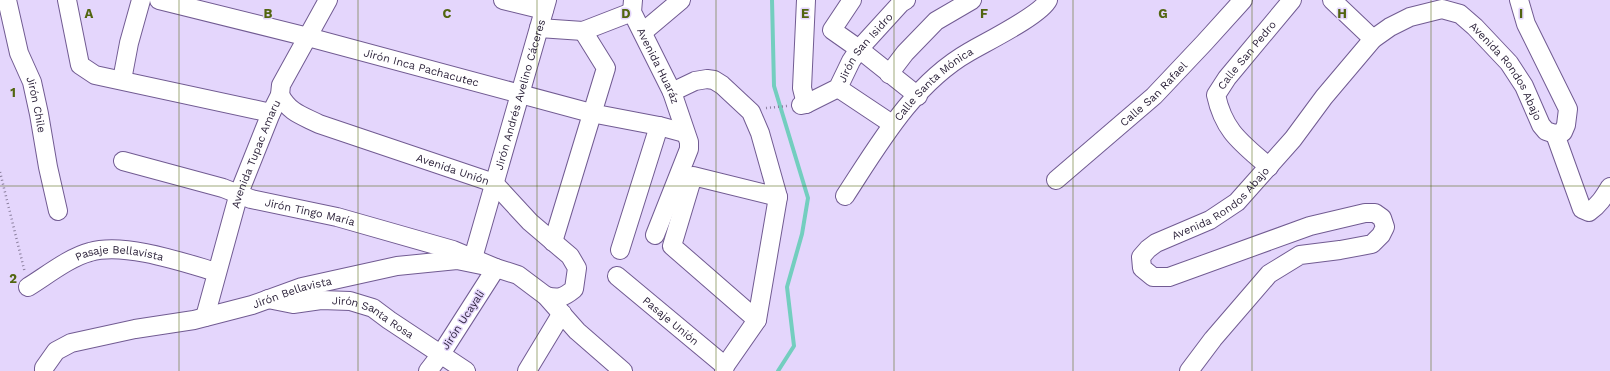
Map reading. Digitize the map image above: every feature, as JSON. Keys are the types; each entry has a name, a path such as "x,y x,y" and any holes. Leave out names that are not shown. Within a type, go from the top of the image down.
{"street":[{"name":"Jirón Chile","path":"7,0 19,53 32,82 58,211"},
{"path":"67,0 80,64 95,75 271,113"},
{"path":"122,80 129,43 141,0"},
{"name":"Jirón Inca Pachacutec","path":"159,0 308,37 591,113 659,126 685,133"},
{"name":"Avenida Tupac Amaru","path":"205,317 216,272 239,193 271,113 280,95 281,85 328,0"},
{"path":"504,0 545,5"},
{"path":"643,32 681,0"},
{"path":"832,30 852,0"},
{"name":"Jirón San Isidro","path":"804,104 838,88 851,61 859,49 901,3 906,0"},
{"path":"889,74 905,52 936,21 972,0"},
{"name":"Calle Santa Mónica","path":"844,196 892,124 953,61 1036,13 1048,0"},
{"name":"Calle San Rafael","path":"1056,180 1154,96 1206,42 1243,0"},
{"name":"Calle San Pedro","path":"1269,167 1236,138 1220,112 1216,95 1227,78 1292,0"},
{"path":"1332,0 1373,39"},
{"path":"1519,0 1526,24 1568,109 1566,125 1563,132 1555,134 1582,209 1589,212 1600,203 1610,187"},
{"name":"Jirón Andrés Avelino Cáceres","path":"473,258 545,5"},
{"name":"Avenida Rondos Abajo","path":"1189,371 1213,339 1269,274 1300,255 1372,244 1381,235 1385,226 1382,218 1375,213 1365,212 1310,226 1169,277 1153,277 1142,268 1141,257 1156,243 1210,220 1237,202 1293,139 1324,97 1373,39 1390,27 1438,5 1460,14 1475,27 1509,63 1524,86 1541,125 1546,131 1555,134"},
{"path":"539,28 583,32 633,6"},
{"name":"Avenida Huaráz","path":"633,6 643,32 672,92 689,149 655,235"},
{"path":"806,6 832,30 859,49 918,96"},
{"path":"804,104 802,88 806,6"},
{"path":"553,242 591,113 606,68 583,32"},
{"path":"672,92 694,81 707,79 714,80 722,85 750,112 760,133 778,197 757,320 724,369"},
{"path":"838,88 892,124"},
{"name":"Avenida Unión","path":"280,95 285,104 292,111 319,124 494,183 530,222 570,256 577,268 574,289 566,295 557,298 546,296"},
{"path":"620,250 659,126"},
{"name":"Jirón Tingo María","path":"123,161 239,193 252,200 337,217 453,250 496,268"},
{"path":"757,320 672,246 693,176 778,197"},
{"name":"Pasaje Bellavista","path":"28,287 65,263 90,252 122,249 168,258 216,272"},
{"name":"Jirón Bellavista","path":"44,371 44,368 56,352 71,343 135,329 205,317 252,306 302,287 397,266 457,260 496,268 518,275 546,296 577,331 623,371"},
{"name":"Jirón Ucayali","path":"428,371 441,354 496,268"},
{"name":"Pasaje Unión","path":"617,276 724,369"},
{"name":"Jirón Santa Rosa","path":"268,299 293,304 321,300 350,301 373,308 466,371"},
{"path":"527,371 562,313"}],"path":[{"path":"762,109 804,104"},
{"path":"0,172 28,287"}],"waterway":[{"path":"772,0 774,86 808,198 802,234 787,287 794,346 778,371"}]}
